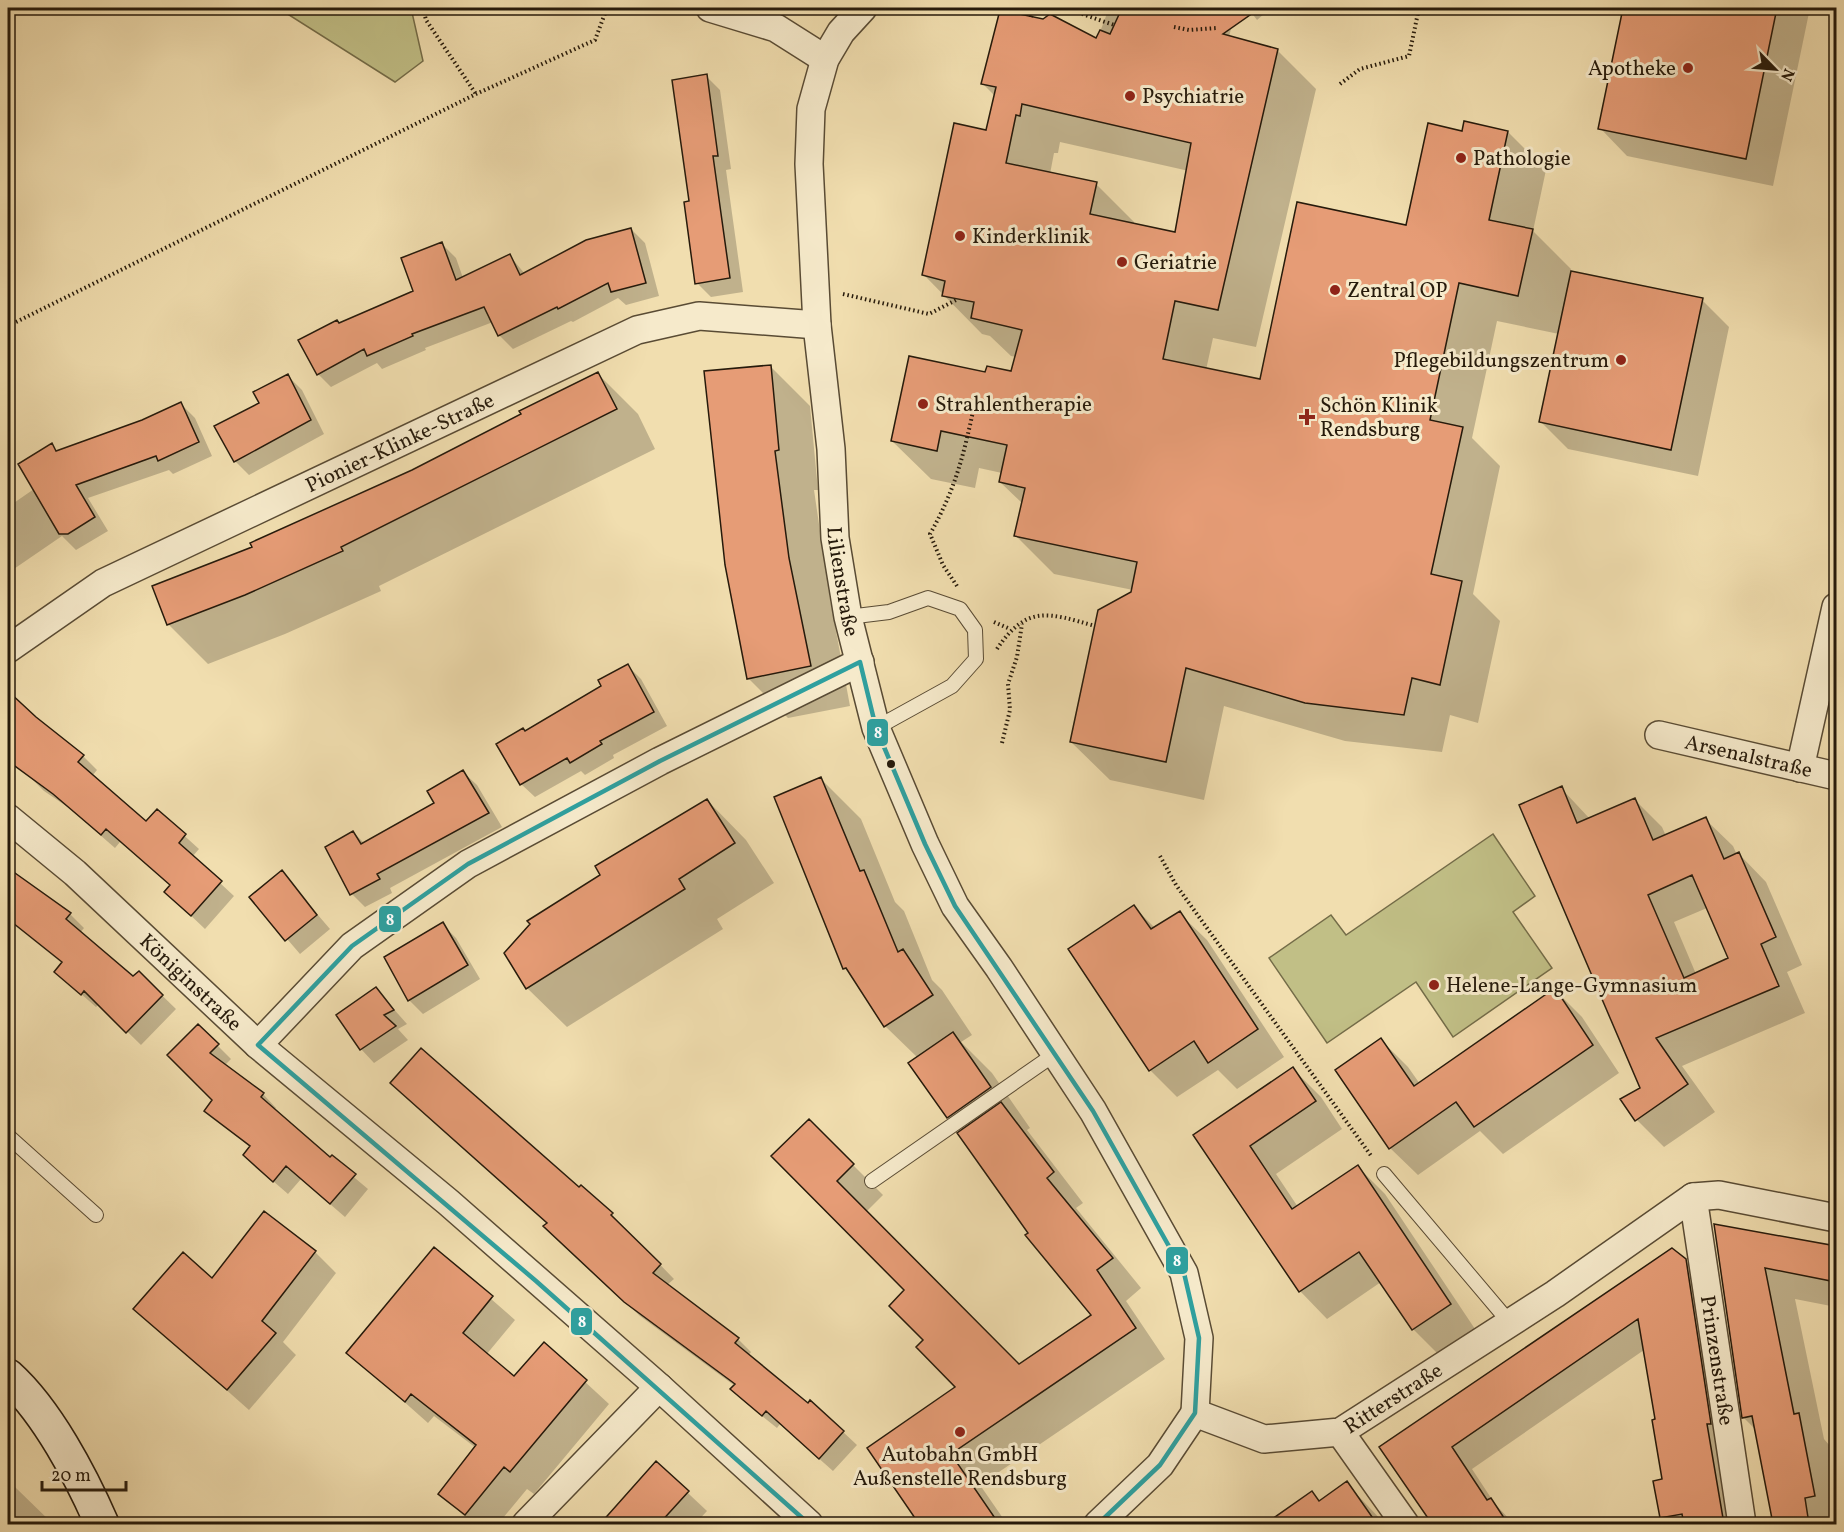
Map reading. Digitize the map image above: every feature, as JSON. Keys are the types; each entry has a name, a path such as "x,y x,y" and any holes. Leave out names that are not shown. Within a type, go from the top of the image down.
{"main road":[{"path":"8,1376 21,1388 62,1447 102,1524"}],"street":[{"path":"710,8 776,28 825,59"},
{"name":"Lilienstraße","path":"862,8 841,32 825,59 811,109 808,164 817,325 831,449 836,538 848,617 876,728 925,844 955,906 1093,1111 1184,1274 1199,1338 1195,1413"},
{"name":"Pionier-Klinke-Straße","path":"8,649 103,583 638,330 699,316 817,325"},
{"path":"1800,768 1836,607"},
{"path":"258,1045 352,946 468,864 660,761 860,662"},
{"name":"Arsenalstraße","path":"1659,735 1836,776"},
{"name":"Königinstraße","path":"8,818 75,873 258,1045 448,1202 659,1387 809,1524"},
{"path":"1693,1197 1719,1195 1836,1218"},
{"name":"Ritterstraße","path":"1195,1413 1264,1439 1340,1432 1510,1323 1693,1197"},
{"name":"Prinzenstraße","path":"1693,1197 1742,1524"},
{"path":"526,1524 659,1387"},
{"path":"1098,1524 1160,1465 1195,1413"},
{"path":"1340,1432 1405,1524"}],"lane":[{"path":"848,617 889,612 928,598 960,609 975,630 976,659 952,686 876,728"},
{"path":"872,1181 1055,1054"},
{"path":"8,1136 96,1215"},
{"path":"1384,1174 1510,1323"}],"path":[{"path":"423,8 426,20 477,94"},
{"path":"8,326 477,94 595,40 607,8"},
{"path":"1031,17 1033,8"},
{"path":"1065,8 1114,25"},
{"path":"1340,84 1360,69 1409,56 1419,8"},
{"path":"1174,27 1188,30 1217,28"},
{"path":"816,287 929,314 958,299"},
{"path":"960,590 943,565 930,534 948,502 960,472 975,402 979,403"},
{"path":"989,620 1010,629"},
{"path":"1002,742 1010,710 1008,684 1017,657 1022,623"},
{"path":"1160,856 1176,885 1384,1174"}],"shaded area":[{"path":"278,8 411,8 423,61 395,82"},
{"path":"1493,834 1535,896 1513,912 1552,968 1453,1037 1416,982 1327,1043 1269,958 1331,915 1346,935"}],"building":[{"path":"1122,8 1260,8 1223,34 1278,49 1218,310 1175,301 1163,359 1260,379 1297,202 1406,225 1428,123 1462,131 1464,121 1508,131 1489,220 1533,229 1518,296 1459,283 1430,420 1463,427 1431,574 1462,581 1440,685 1412,678 1404,715 1305,703 1186,668 1166,762 1070,742 1098,610 1131,592 1137,562 1014,536 1025,488 999,482 1007,445 941,431 937,451 891,441 909,356 985,372 987,366 1011,371 1022,330 971,318 974,302 942,296 945,281 922,275 954,123 986,130 996,87 981,84 1000,10 1043,19 1050,14 1096,38 1100,30 1110,34","holes":["1022,104 1191,143 1175,232 1090,214 1097,182 1006,163 1016,115 1020,116"]},
{"name":"Apotheke","path":"1623,8 1777,8 1746,159 1598,129"},
{"path":"707,74 718,156 713,156 730,278 695,284 684,202 689,201 672,80"},
{"path":"631,228 646,283 611,292 608,283 498,336 484,307 412,334 413,336 367,356 364,349 317,375 298,340 337,320 339,323 413,291 401,258 442,242 456,280 510,254 520,275 586,240"},
{"name":"Pflegebildungszentrum","path":"1571,271 1703,298 1671,450 1539,422"},
{"path":"771,365 779,450 775,451 789,558 811,666 747,679 725,565 704,371"},
{"path":"598,372 617,409 341,547 343,551 245,595 167,625 152,586 252,547 250,543 412,470 521,414 519,411"},
{"path":"288,374 311,420 234,462 214,426 259,403 253,392"},
{"path":"181,402 199,442 158,461 156,456 76,485 95,517 68,534 59,534 18,464 52,443 56,451 142,420"},
{"path":"628,664 654,712 600,741 602,744 570,763 567,758 520,785 496,744 523,728 525,731 601,686 598,680"},
{"path":"8,691 36,717 84,755 78,762 146,821 157,809 186,834 179,843 222,881 191,916 164,892 170,885 106,829 101,835 53,794 8,761"},
{"path":"463,770 489,813 377,874 380,879 350,895 325,847 353,831 361,844 434,803 427,791"},
{"path":"821,777 860,871 864,870 898,952 903,949 933,995 884,1027 846,968 843,969 774,797"},
{"path":"1562,786 1577,823 1635,798 1653,840 1706,817 1724,859 1739,852 1776,937 1761,944 1779,986 1656,1038 1688,1084 1635,1121 1620,1099 1640,1088 1519,805","holes":["1692,875 1728,958 1684,978 1648,895"]},
{"path":"707,799 735,843 679,879 685,889 526,989 504,953 530,924 527,921 600,875 595,866"},
{"path":"8,868 71,913 66,919 133,976 139,971 163,995 126,1033 84,991 81,995 54,972 62,962 8,919"},
{"path":"282,870 317,915 285,941 249,897"},
{"path":"1134,905 1151,929 1180,911 1258,1029 1208,1063 1194,1041 1149,1071 1068,949"},
{"path":"443,922 468,965 408,1001 384,957"},
{"path":"376,987 394,1010 384,1015 396,1026 360,1050 336,1015"},
{"path":"1555,988 1593,1045 1474,1127 1456,1102 1389,1149 1335,1070 1381,1038 1414,1086"},
{"path":"198,1024 219,1044 210,1053 264,1093 261,1097 330,1157 332,1155 356,1174 330,1204 286,1166 273,1182 243,1155 250,1146 204,1111 212,1100 167,1055"},
{"path":"953,1032 991,1087 947,1118 908,1063"},
{"path":"421,1048 579,1187 581,1185 613,1213 611,1215 661,1264 653,1273 739,1338 735,1343 808,1403 810,1400 844,1431 819,1459 766,1411 762,1416 730,1389 735,1384 624,1302 543,1226 547,1223 390,1083"},
{"path":"1293,1067 1316,1101 1250,1146 1292,1209 1358,1165 1451,1304 1412,1330 1359,1252 1299,1292 1193,1135"},
{"path":"1001,1102 1054,1172 1047,1178 1113,1258 1097,1270 1136,1328 951,1454 999,1524 919,1524 867,1448 955,1387 916,1347 923,1340 889,1306 904,1290 771,1156 809,1119 854,1164 837,1181 1019,1364 1091,1315 1025,1235 1028,1233 957,1133"},
{"path":"264,1211 316,1251 262,1321 276,1333 227,1390 133,1309 183,1252 212,1278"},
{"path":"1714,1224 1836,1246 1836,1282 1765,1268 1794,1414 1799,1413 1815,1496 1805,1498 1809,1524 1773,1524 1752,1416 1742,1418"},
{"path":"434,1247 493,1296 463,1333 514,1376 544,1342 587,1380 510,1472 504,1467 465,1515 438,1494 476,1445 411,1394 405,1402 346,1353"},
{"path":"1672,1248 1686,1259 1711,1424 1707,1424 1724,1524 1684,1524 1682,1514 1660,1518 1653,1481 1662,1479 1652,1420 1655,1419 1638,1319 1452,1447 1487,1500 1491,1498 1508,1524 1432,1524 1379,1447"},
{"path":"656,1461 689,1491 659,1524 600,1524"},
{"path":"1347,1481 1377,1524 1265,1524 1312,1491 1319,1501"}],"transit line":[{"name":"8","path":"809,1524 536,1281 258,1045 352,946 468,864 660,761 860,662 876,728 925,844 955,906 1093,1111 1184,1273 1199,1338 1195,1413 1160,1465 1098,1524"}],"place":[{"name":"Apotheke","path":"1688,68"},
{"name":"Psychiatrie","path":"1130,96"},
{"name":"Pathologie","path":"1461,158"},
{"name":"Kinderklinik","path":"960,236"},
{"name":"Geriatrie","path":"1122,262"},
{"name":"Zentral OP","path":"1335,290"},
{"name":"Pflegebildungszentrum","path":"1621,360"},
{"name":"Strahlentherapie","path":"923,404"},
{"name":"Schön Klinik Rendsburg","path":"1307,417"},
{"name":"Helene-Lange-Gymnasium","path":"1434,985"},
{"name":"Autobahn GmbH Außenstelle Rendsburg","path":"960,1432"}]}
